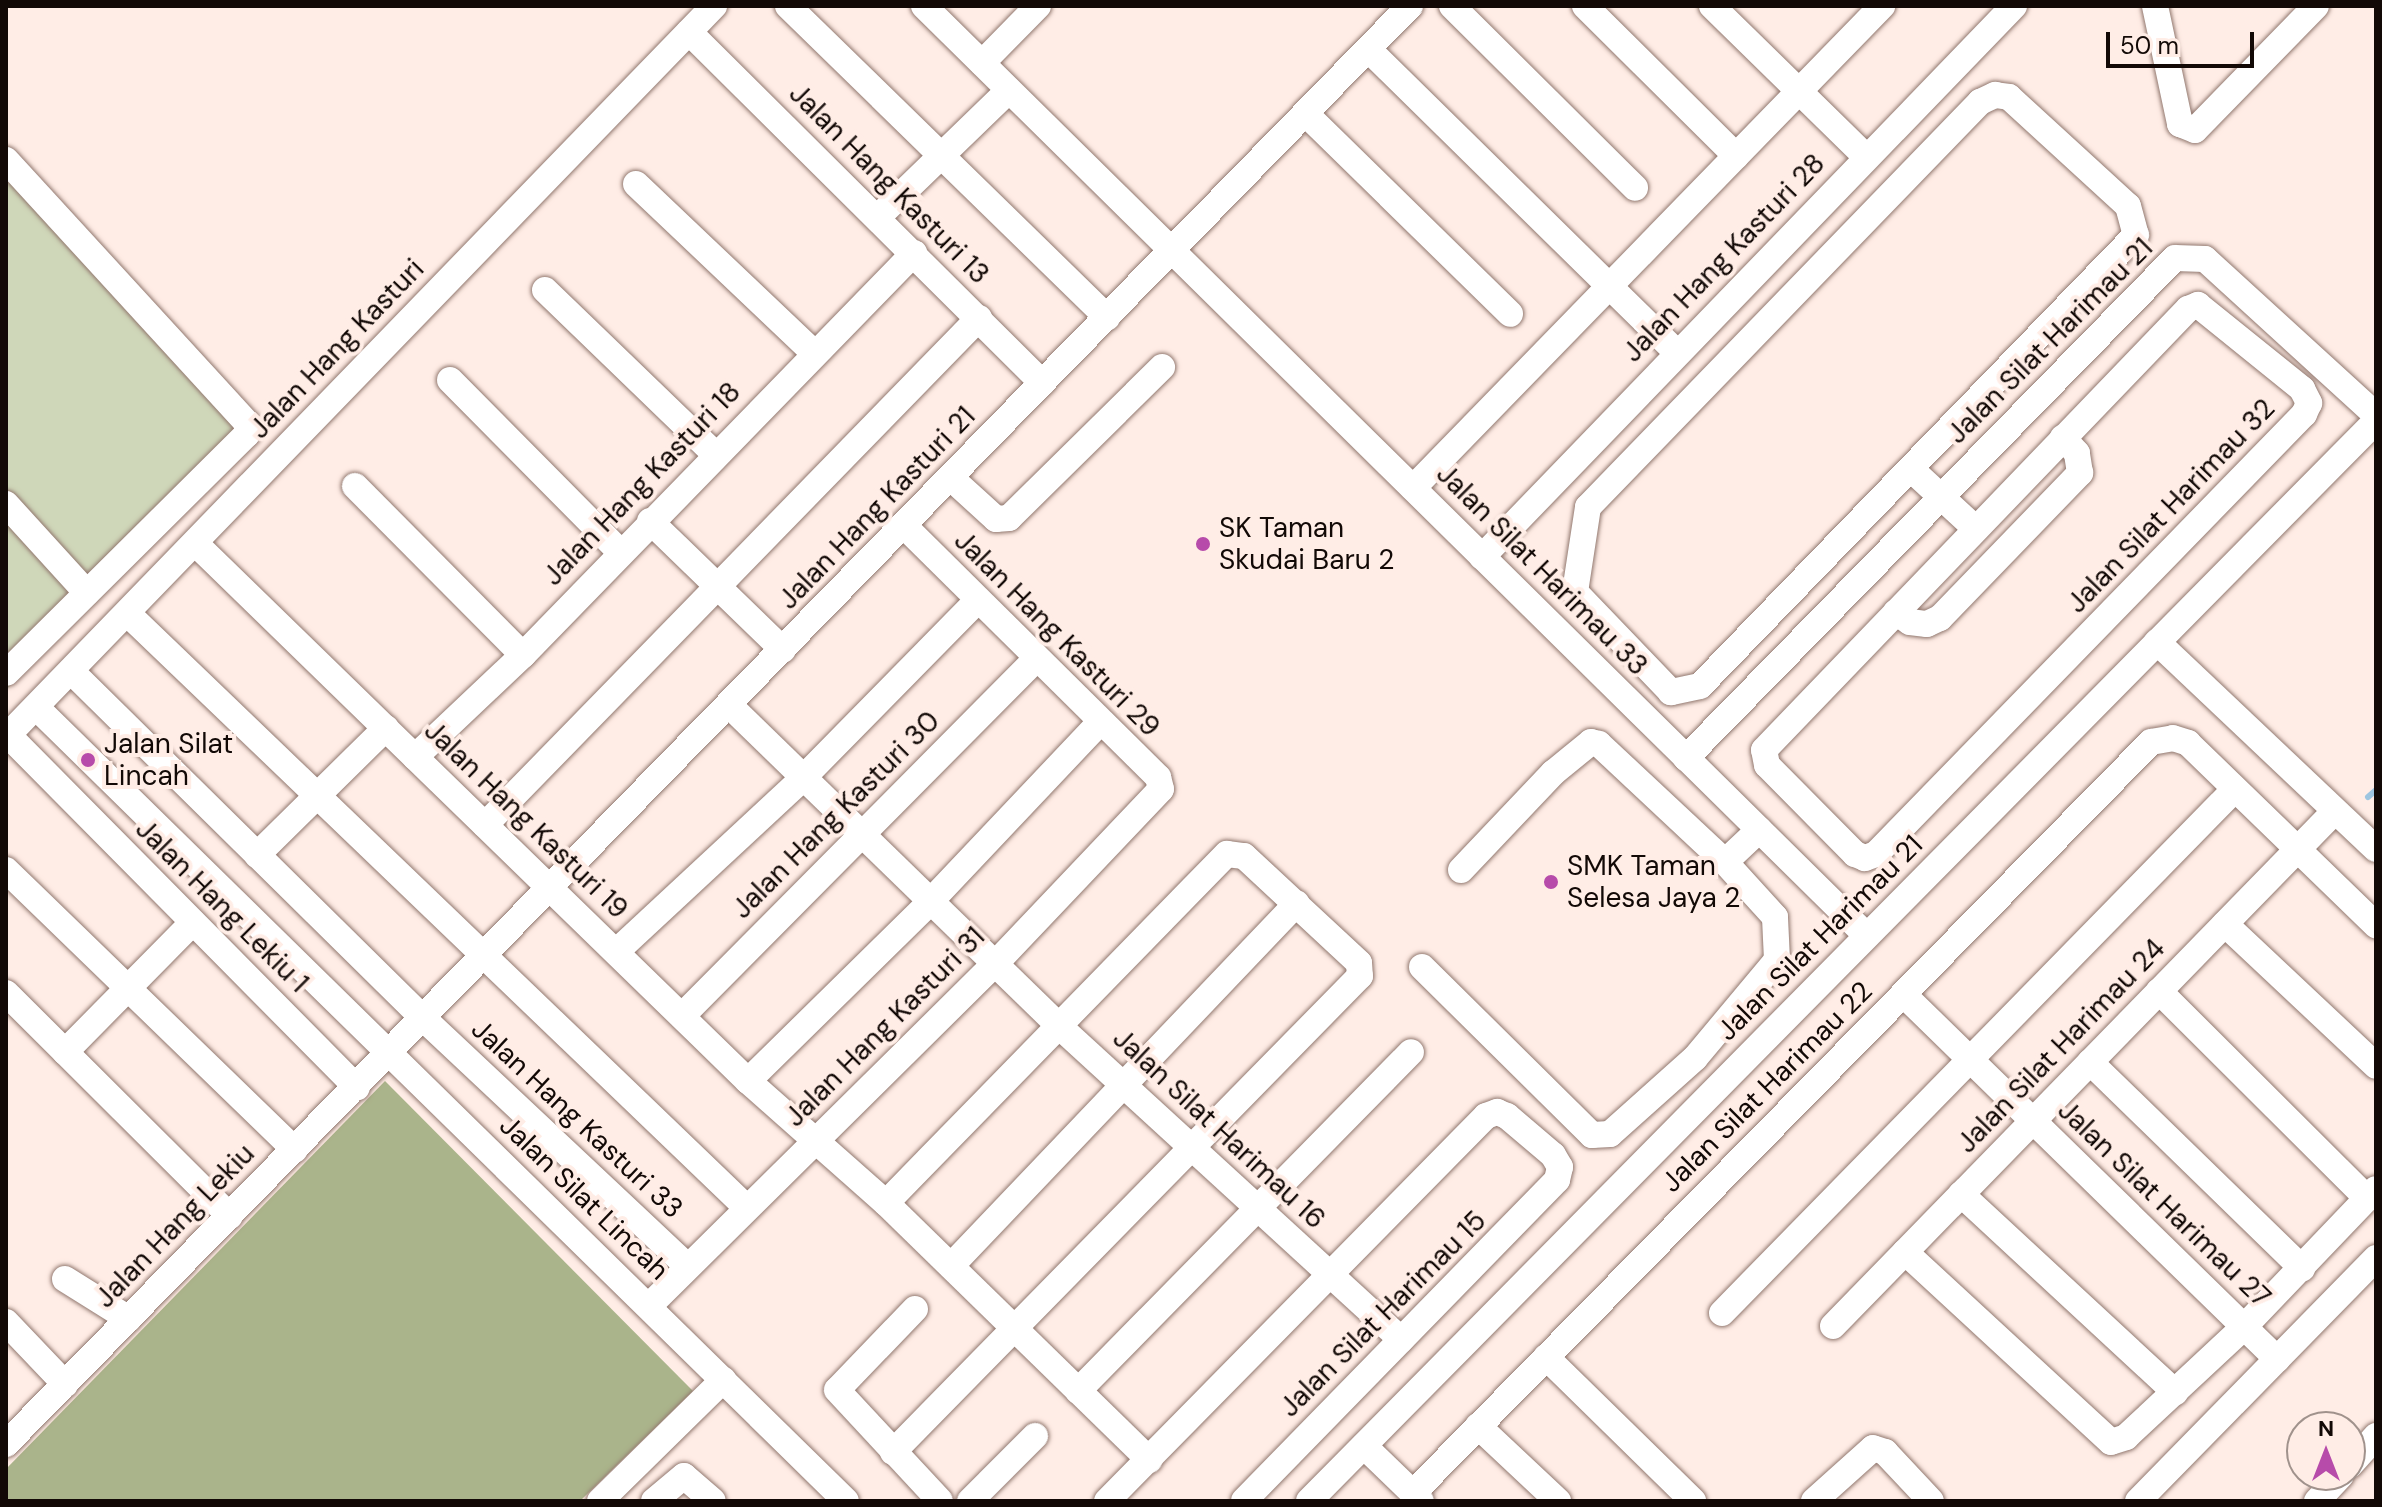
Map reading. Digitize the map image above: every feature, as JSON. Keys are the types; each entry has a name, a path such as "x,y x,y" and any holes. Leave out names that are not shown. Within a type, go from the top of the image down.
{"street":[{"name":"Jalan Hang Kasturi","path":"7,736 714,6"},
{"path":"788,6 1107,317"},
{"name":"Jalan Silat Harimau 33","path":"924,6 1867,936"},
{"path":"982,63 1038,6"},
{"name":"Jalan Hang Kasturi 21","path":"390,1054 1410,6"},
{"path":"1452,6 1635,188"},
{"path":"1585,6 1736,156"},
{"path":"1712,6 1865,156"},
{"path":"1413,488 1882,6"},
{"name":"Jalan Hang Kasturi 28","path":"1482,557 1865,156 2014,6"},
{"path":"2155,6 2180,124 2195,130 2316,6"},
{"name":"Jalan Hang Kasturi 13","path":"689,32 1042,383"},
{"path":"1368,49 1677,353"},
{"path":"878,217 1009,90"},
{"path":"1995,95 2009,97 2128,206 2136,235 1912,470 1700,686 1671,692 1575,592 1588,507 1980,102 1995,95"},
{"path":"1305,113 1510,314"},
{"path":"6,160 247,423 247,434 6,673"},
{"path":"636,184 813,352"},
{"name":"Jalan Hang Kasturi 18","path":"415,757 523,655 813,352 914,253"},
{"name":"Jalan Silat Harimau 21","path":"1309,1501 2376,418 2205,259 2175,258 1686,758"},
{"path":"545,290 715,454"},
{"name":"Jalan Silat Harimau 32","path":"2198,305 2302,389 2309,403 2293,426 1876,854 1865,858 1809,810 1763,755 1976,529 2188,309 2198,305"},
{"path":"485,825 979,318"},
{"path":"951,478 996,519 1009,518 1162,367"},
{"path":"450,380 620,552"},
{"path":"1896,612 1910,622 1927,624 1940,618 2080,473 2077,453 2063,438"},
{"path":"1912,470 1976,529"},
{"path":"355,486 523,655"},
{"path":"6,504 87,593"},
{"path":"650,521 783,650"},
{"name":"Jalan Hang Kasturi 29","path":"904,526 1035,660 1158,777 1161,789"},
{"name":"Jalan Hang Kasturi 19","path":"195,543 748,1081 817,1138 886,1203 1149,1460"},
{"path":"616,952 803,778 977,601"},
{"path":"127,613 747,1208"},
{"path":"2157,642 2335,811 2373,840"},
{"name":"Jalan Hang Kasturi 30","path":"682,1016 1035,660"},
{"name":"Jalan Hang Kasturi 33","path":"71,671 424,1019 687,1266"},
{"name":"Jalan Silat Harimau 16","path":"729,705 929,903 1059,1026 1401,1339"},
{"name":"Jalan Silat Lincah","path":"36,707 650,1305 846,1501"},
{"path":"748,1081 929,903 1100,722"},
{"path":"257,855 316,793 386,728"},
{"name":"Jalan Hang Lekiu 1","path":"7,736 357,1088"},
{"name":"Jalan Silat Harimau 22","path":"1417,1497 1478,1426 2151,742 2173,738 2188,743 2233,791"},
{"path":"1422,967 1592,1135 1610,1134 1695,1058 1777,960 1775,917 1725,862 1591,742 1553,773 1461,870"},
{"name":"Jalan Hang Kasturi 31","path":"650,1305 995,964 1161,789"},
{"path":"1722,1313 1973,1062 2233,791 2376,925"},
{"name":"Jalan Silat Harimau 24","path":"1833,1326 2335,811"},
{"path":"1725,862 1759,830"},
{"path":"886,1203 1227,854 1244,856 1350,951 1359,963 1360,976 893,1452"},
{"path":"6,870 126,990 295,1150"},
{"path":"951,1266 1297,903"},
{"path":"65,1052 193,922"},
{"path":"2225,924 2376,1066"},
{"path":"1905,1252 2111,1442 2126,1437 2243,1328 2302,1268 2372,1194 2159,991"},
{"name":"Jalan Silat Harimau 27","path":"1903,994 2277,1359"},
{"path":"9,1004 65,1052 230,1216"},
{"path":"1078,1391 1411,1052"},
{"name":"Jalan Hang Lekiu","path":"6,1444 390,1054"},
{"path":"2090,1062 2302,1268"},
{"name":"Jalan Silat Harimau 15","path":"1244,1501 1503,1239 1557,1180 1560,1167 1507,1116 1491,1113 1332,1276"},
{"path":"1961,1194 2175,1392"},
{"path":"1503,1239 1539,1268"},
{"path":"2138,1501 2376,1258"},
{"path":"1107,1501 1332,1276"},
{"path":"65,1279 129,1319"},
{"path":"915,1309 837,1390 940,1501"},
{"path":"6,1322 65,1384"},
{"path":"1546,1357 1693,1501"},
{"path":"600,1501 723,1380"},
{"path":"1478,1426 1558,1501"},
{"path":"970,1501 1035,1436"},
{"path":"1364,1446 1417,1497"},
{"path":"1814,1501 1873,1448 1885,1452 1931,1501"},
{"path":"654,1501 684,1476 713,1501"}],"green space":[{"path":"6,149 257,428 6,690"},
{"path":"385,1081 693,1391 580,1501 6,1501 6,1469"}],"waterway":[{"path":"2368,797 2376,790"}],"place":[{"name":"SK Taman Skudai Baru 2","path":"1203,544"},
{"name":"Jalan Silat Lincah","path":"88,760"},
{"name":"SMK Taman Selesa Jaya 2","path":"1551,882"}]}
